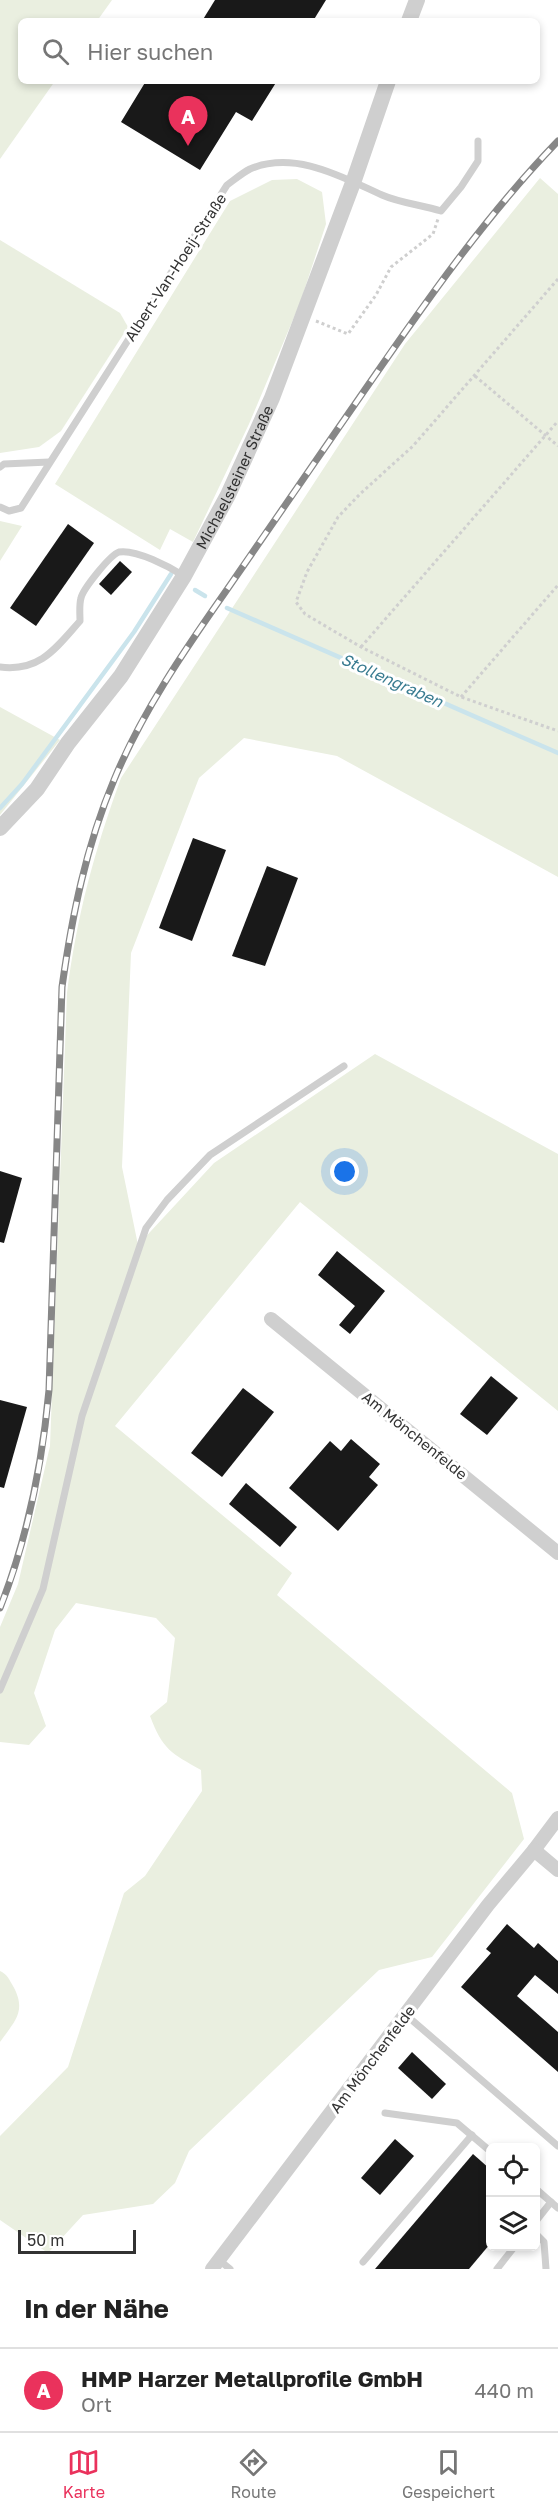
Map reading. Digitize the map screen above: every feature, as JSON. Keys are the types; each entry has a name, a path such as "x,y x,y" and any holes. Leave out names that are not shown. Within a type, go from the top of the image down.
{"street":[{"path":"410,18 417,0"},
{"name":"Michaelsteiner Straße","path":"0,828 37,789 68,743 121,676 184,576 228,495 272,398 354,180 387,84"},
{"name":"Am Mönchenfelde","path":"271,1319 558,1553"},
{"name":"Am Mönchenfelde","path":"216,2264 488,1905 558,1818"},
{"path":"534,1850 558,1870"}],"lane":[{"path":"441,211 461,188 478,161 478,141"},
{"name":"Albert-Van-Hoeij-Straße","path":"0,507 9,511 21,508 227,185 249,170 273,164 300,164 354,180 384,196 441,211"},
{"path":"0,467 4,464 49,462"},
{"path":"0,667 17,669 34,665 49,654 80,621 81,596 108,559 119,552 135,554 170,567 184,576"},
{"path":"0,1690 43,1589 82,1416 146,1228 167,1200 210,1155 344,1066"},
{"path":"406,2015 558,2146"},
{"path":"385,2113 457,2123 486,2147"},
{"path":"363,2262 472,2135"},
{"path":"540,2192 558,2208"},
{"path":"540,2216 551,2202"},
{"path":"540,2238 544,2242 546,2269"},
{"path":"496,2269 512,2251"},
{"path":"216,2264 230,2269"}],"path":[{"path":"303,316 348,334 376,295 391,267 433,234 441,211"},
{"path":"558,279 413,446 338,517 307,572 296,602 305,614 361,647 461,697 558,731"},
{"path":"475,376 558,446"},
{"path":"361,647 558,421"},
{"path":"461,697 558,585"}],"shaded area":[{"path":"0,0 112,0 99,18 18,18 18,84 53,84 0,159"},
{"path":"540,178 558,194 558,877 337,756 244,738 199,778 131,953 122,1167 138,1245 214,1163 375,1054 558,1154 558,1411 300,1202 115,1426 292,1573 277,1595 512,1793 524,1839 432,1957 379,1970 189,2151 175,2183 153,2204 83,2215 48,2253 0,2220 0,2136 68,2067 124,1893 145,1876 202,1791 201,1770 182,1759 164,1744 150,1716 167,1702 175,1638 156,1618 76,1603 55,1630 34,1693 46,1726 29,1745 0,1742 0,1627 18,1584 50,1446 67,993 81,910 121,778 405,344"},
{"path":"297,179 322,192 326,224 300,303 249,424 193,542 170,529 160,550 55,484 230,201 272,180"},
{"path":"0,240 120,313 128,327 61,431 39,447 0,453"},
{"path":"0,521 22,526 0,561"},
{"path":"0,707 60,740 0,815"},
{"path":"0,1971 6,1975 13,1986 19,2009 14,2022 0,2042"}],"building":[{"path":"215,0 326,0 315,18 204,18"},
{"path":"144,84 275,84 252,121 236,112 200,170 121,122"},
{"path":"68,524 94,543 36,626 10,608"},
{"path":"120,561 132,572 111,595 99,584"},
{"path":"193,838 226,850 192,941 159,928"},
{"path":"267,866 298,878 265,966 232,956"},
{"path":"0,1171 22,1178 4,1243 0,1242"},
{"path":"337,1251 385,1291 350,1334 339,1325 355,1306 318,1275"},
{"path":"491,1376 518,1398 487,1435 460,1414"},
{"path":"243,1388 274,1412 222,1477 191,1453"},
{"path":"0,1400 27,1407 4,1488 0,1487"},
{"path":"351,1439 380,1464 369,1477 378,1485 338,1531 289,1488 330,1441 341,1451"},
{"path":"246,1483 297,1527 280,1547 229,1504"},
{"path":"507,1924 534,1948 538,1943 558,1961 558,1994 535,1975 517,1996 558,2032 558,2072 461,1987 491,1953 486,1949"},
{"path":"412,2052 446,2084 432,2099 398,2068"},
{"path":"395,2139 414,2156 380,2195 361,2178"},
{"path":"473,2154 486,2165 486,2249 469,2269 375,2269"}],"waterway":[{"name":"Stollengraben","path":"0,808 22,784 134,632 171,574"},
{"name":"Stollengraben","path":"195,590 205,596"},
{"name":"Stollengraben","path":"227,608 558,753"}],"railway":[{"path":"0,1608 26,1528 38,1474 46,1418 49,1390 62,987 81,882 104,805 137,730 195,636 442,281 497,209 558,141"}],"place":[{"name":"HMP Harzer Metallprofile GmbH","path":"188,146"}]}
